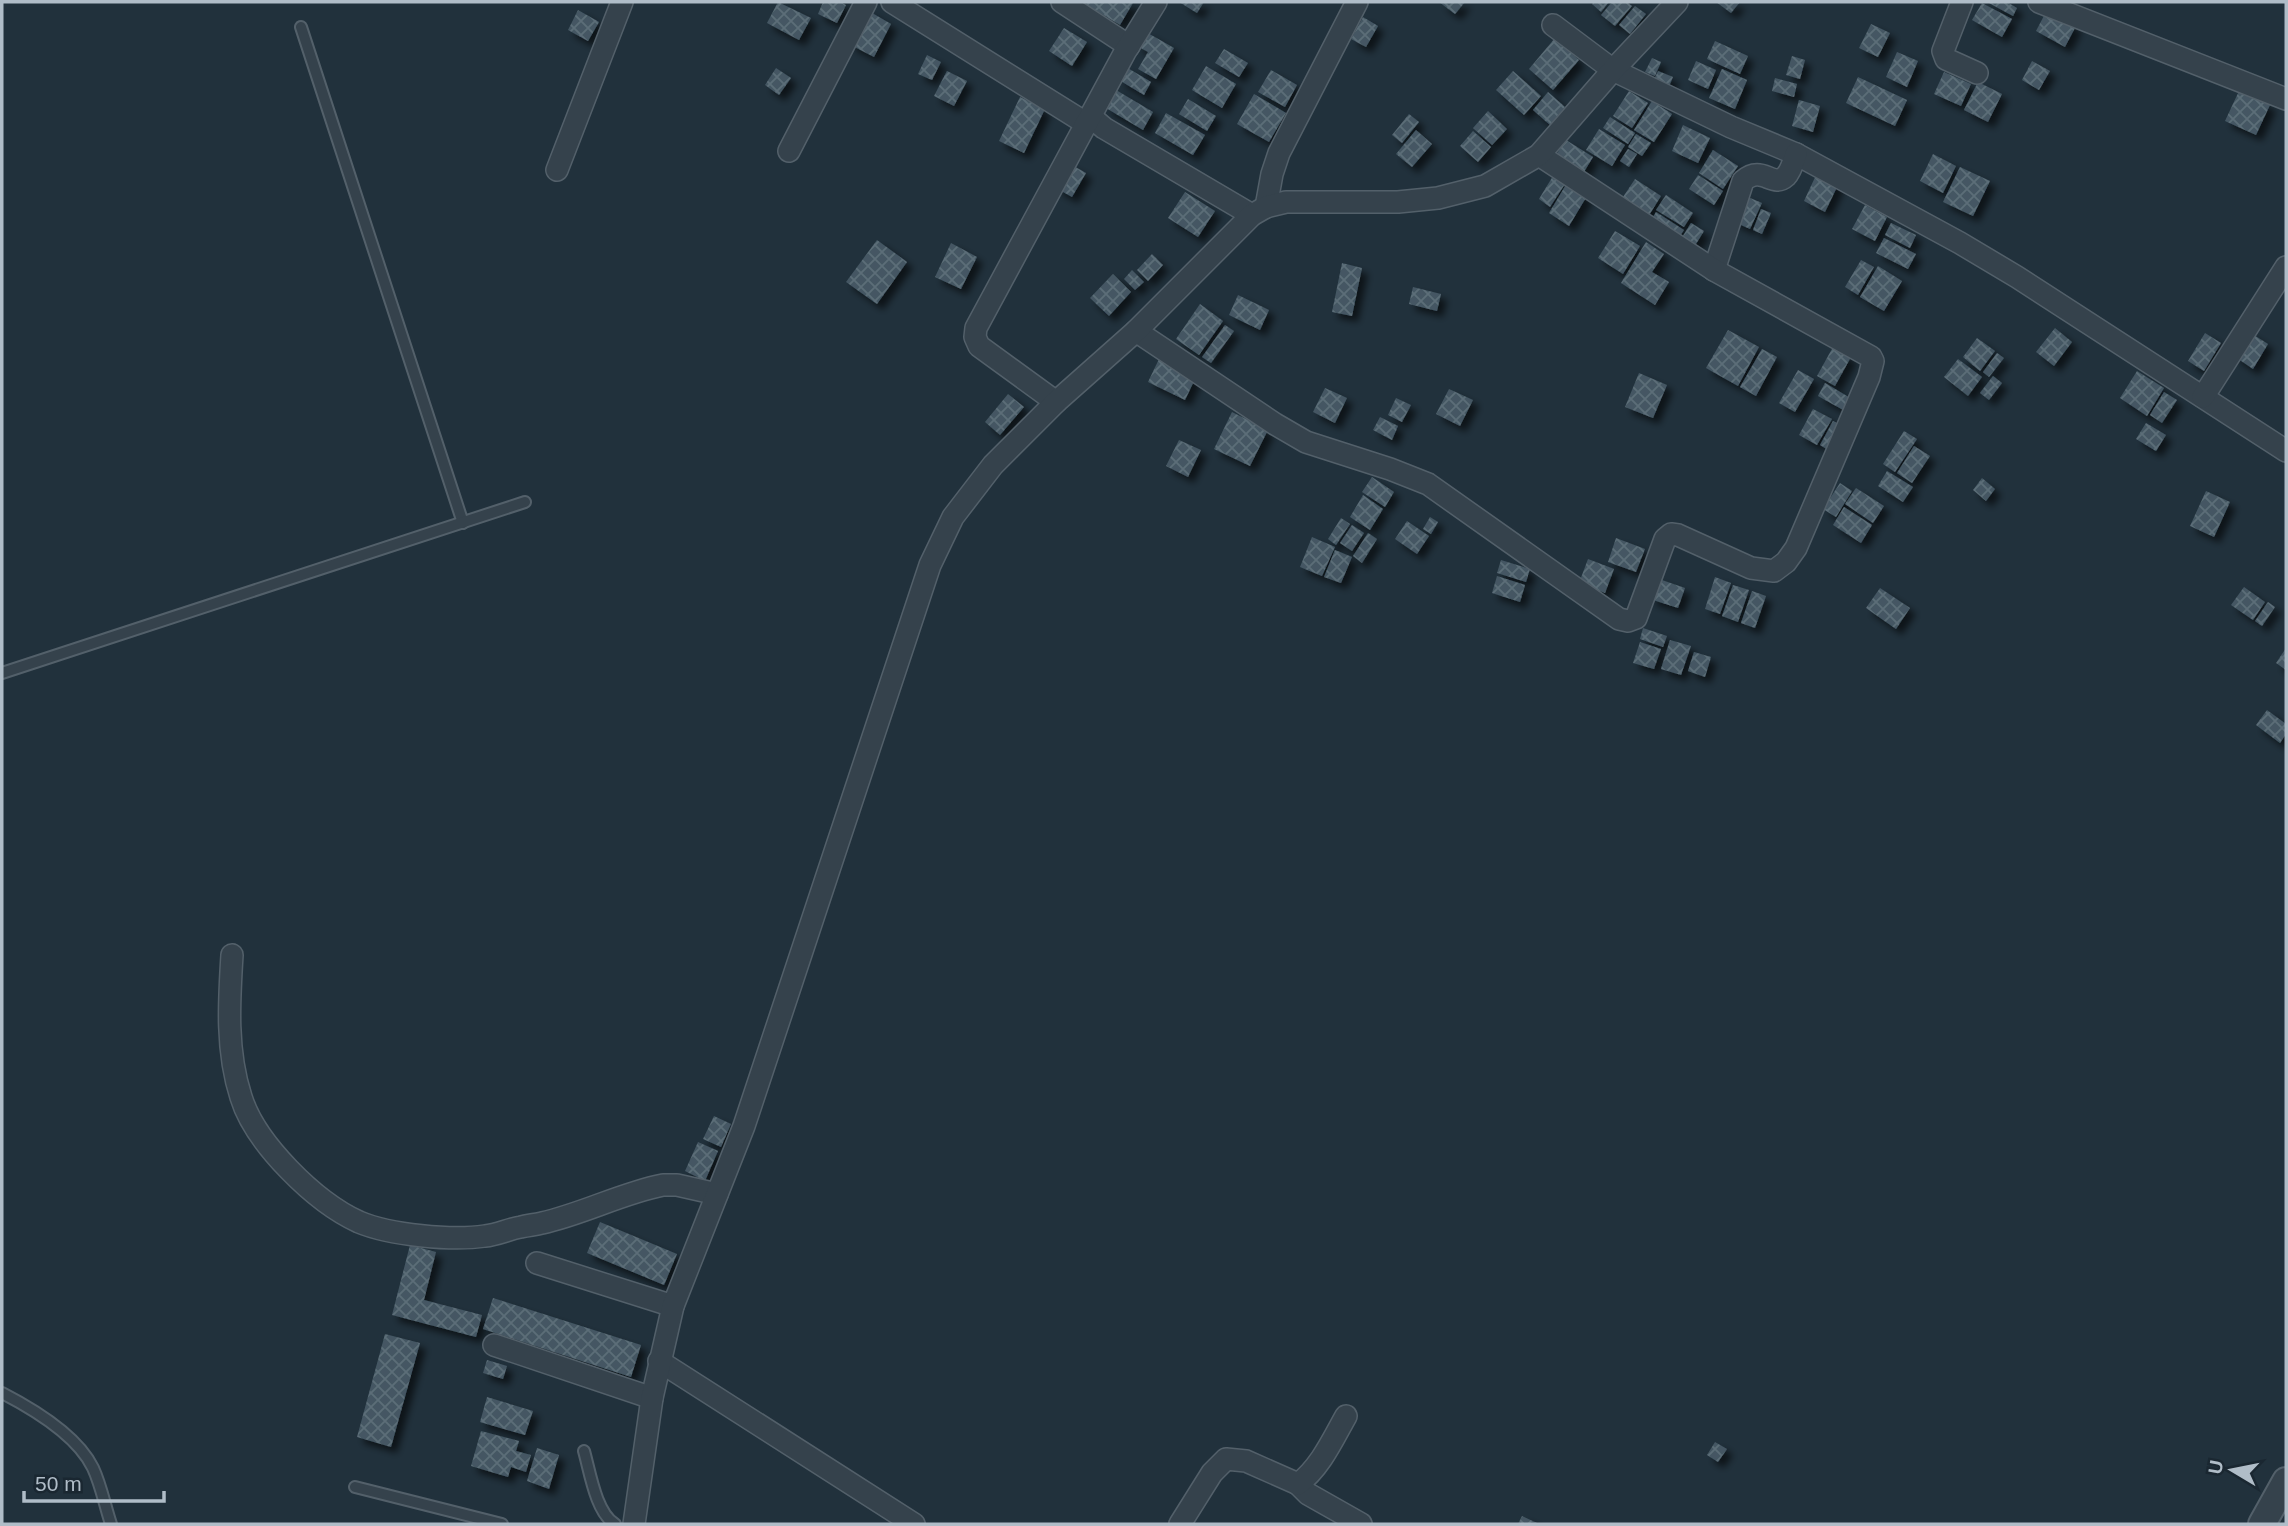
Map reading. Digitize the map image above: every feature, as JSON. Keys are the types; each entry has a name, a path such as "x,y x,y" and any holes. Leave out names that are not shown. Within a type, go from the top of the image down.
{"street":[{"path":"557,170 622,2"},
{"path":"789,151 866,2"},
{"path":"892,2 1089,120 1259,211"},
{"path":"1062,2 1129,46"},
{"path":"1056,402 979,346 975,328 1129,46 1156,2"},
{"path":"1259,211 1279,153 1357,2"},
{"path":"1962,2 1942,51 1946,59 1977,72"},
{"path":"2039,2 2286,99"},
{"path":"634,1524 652,1398 673,1306 744,1126 930,565 953,517 993,465 1056,402 1136,331 1259,211 1286,202 1385,202 1438,198 1485,186 1539,155 1668,5"},
{"path":"1553,25 1613,70 1731,128 1797,154 2017,277 2286,451"},
{"path":"1714,270 1742,181 1758,173 1773,180 1783,178 1797,154"},
{"path":"1136,331 1306,442 1427,484 1619,618 1628,621 1636,618 1665,539 1671,534 1751,568 1774,571 1786,562 1796,548 1872,367 1871,357 1714,270 1539,155"},
{"path":"2203,397 2286,267"},
{"path":"232,955 230,1026 234,1076 242,1101 251,1119 281,1160 327,1202 350,1217 377,1228 444,1236 485,1236 543,1223 663,1185 677,1185 717,1194"},
{"path":"537,1263 673,1306"},
{"path":"494,1345 652,1398"},
{"path":"659,1361 914,1524"},
{"path":"1298,1485 1328,1449 1346,1416"},
{"path":"1180,1524 1212,1473 1226,1459 1246,1461 1298,1485 1339,1513 1361,1524"},
{"path":"2262,1524 2286,1481"}],"lane":[{"path":"301,27 463,523"},
{"path":"2,673 525,502"},
{"path":"2,1394 27,1406 66,1433 92,1466 111,1524"},
{"path":"584,1451 601,1507 609,1521 615,1524"},
{"path":"355,1487 502,1524"}],"building":[{"path":"778,2 811,18 799,40 767,23"},
{"path":"823,2 840,2 846,5 837,23 818,14"},
{"path":"1082,2 1130,2 1133,3 1120,25"},
{"path":"1179,2 1204,2 1197,13"},
{"path":"1439,2 1465,2 1455,14"},
{"path":"1609,2 1601,12 1592,4"},
{"path":"1612,2 1627,2 1632,6 1615,26 1601,15"},
{"path":"1716,2 1740,2 1731,13"},
{"path":"1987,2 2007,2 2017,8 2013,16"},
{"path":"1982,3 2012,19 2002,37 1972,20"},
{"path":"1635,6 1646,14 1630,34 1619,25"},
{"path":"578,10 599,22 588,41 568,30"},
{"path":"867,10 891,24 874,57 849,44"},
{"path":"2047,10 2076,26 2065,47 2036,31"},
{"path":"1363,17 1378,26 1366,47 1351,39"},
{"path":"1871,24 1890,33 1878,57 1859,48"},
{"path":"1064,28 1087,42 1072,66 1049,51"},
{"path":"1146,32 1174,48 1156,79 1138,69 1148,52 1137,46"},
{"path":"1555,38 1579,60 1553,90 1529,69"},
{"path":"1715,41 1748,56 1740,74 1707,59"},
{"path":"1224,49 1248,63 1239,77 1215,63"},
{"path":"1897,52 1918,61 1907,87 1886,77"},
{"path":"927,55 941,62 932,80 918,74"},
{"path":"1792,56 1805,60 1800,79 1786,75"},
{"path":"1652,58 1661,62 1655,76 1645,72"},
{"path":"1696,61 1716,70 1708,89 1688,80"},
{"path":"2032,61 2050,71 2039,90 2022,80"},
{"path":"1206,66 1236,84 1222,108 1192,90"},
{"path":"1126,67 1151,82 1144,95 1119,80"},
{"path":"776,68 791,78 779,95 765,85"},
{"path":"1722,69 1747,80 1735,109 1709,98"},
{"path":"1271,70 1297,85 1285,107 1258,92"},
{"path":"947,71 967,81 954,106 934,96"},
{"path":"1513,71 1541,96 1524,115 1496,90"},
{"path":"1658,71 1673,77 1667,91 1652,84"},
{"path":"1944,72 1971,84 1961,106 1934,94"},
{"path":"1858,77 1907,100 1895,126 1846,103"},
{"path":"1775,78 1797,84 1794,97 1772,91"},
{"path":"1978,82 2002,94 1988,122 1964,110"},
{"path":"1116,90 1153,112 1143,130 1106,108"},
{"path":"1629,91 1648,103 1632,128 1613,116"},
{"path":"2239,91 2270,105 2256,135 2225,121"},
{"path":"1548,92 1565,107 1550,125 1533,110"},
{"path":"1254,94 1286,113 1269,142 1237,124"},
{"path":"1020,97 1045,109 1024,153 999,141"},
{"path":"1188,99 1216,116 1207,131 1179,114"},
{"path":"1799,100 1820,106 1813,132 1792,126"},
{"path":"1652,101 1672,114 1654,142 1634,130"},
{"path":"1488,111 1507,129 1492,145 1473,128"},
{"path":"1166,113 1205,135 1193,155 1155,133"},
{"path":"1409,114 1419,122 1402,143 1392,135"},
{"path":"1610,117 1635,133 1628,144 1603,128"},
{"path":"1683,125 1710,138 1698,163 1672,151"},
{"path":"1599,129 1625,145 1612,166 1586,150"},
{"path":"1416,130 1432,144 1412,167 1396,154"},
{"path":"1473,131 1491,147 1478,162 1460,146"},
{"path":"1636,134 1651,143 1642,156 1628,147"},
{"path":"1566,140 1593,157 1584,172 1556,155"},
{"path":"1628,149 1637,154 1629,167 1620,161"},
{"path":"1713,150 1738,166 1723,189 1699,173"},
{"path":"1933,154 1956,166 1943,193 1920,181"},
{"path":"1070,164 1086,173 1072,197 1056,188"},
{"path":"1960,167 1990,181 1973,216 1943,202"},
{"path":"1817,173 1839,183 1825,212 1804,201"},
{"path":"1698,175 1723,191 1714,205 1689,189"},
{"path":"1553,176 1565,184 1550,207 1539,199"},
{"path":"1635,179 1661,196 1646,220 1619,203"},
{"path":"1567,183 1587,196 1569,226 1549,213"},
{"path":"1185,192 1215,211 1198,237 1168,218"},
{"path":"1666,195 1693,213 1684,227 1656,210"},
{"path":"1743,195 1762,203 1750,229 1732,221"},
{"path":"1865,205 1887,217 1875,241 1852,229"},
{"path":"1761,209 1771,213 1762,234 1753,230"},
{"path":"1656,212 1684,230 1676,242 1649,224"},
{"path":"1691,223 1704,231 1691,252 1678,244"},
{"path":"1891,223 1916,235 1910,248 1885,235"},
{"path":"1615,231 1640,246 1623,274 1598,258"},
{"path":"1884,238 1916,254 1908,269 1876,253"},
{"path":"877,240 907,262 877,304 846,282"},
{"path":"1646,242 1664,254 1652,272 1669,282 1655,305 1621,283"},
{"path":"951,243 977,257 961,289 935,277"},
{"path":"1152,254 1163,265 1148,281 1137,270"},
{"path":"1861,260 1874,267 1858,295 1845,287"},
{"path":"1342,263 1362,268 1352,316 1332,312"},
{"path":"1878,266 1902,281 1884,311 1860,297"},
{"path":"1132,270 1144,282 1135,290 1124,279"},
{"path":"1113,274 1131,292 1109,316 1090,298"},
{"path":"1413,287 1441,294 1437,311 1409,304"},
{"path":"1238,295 1269,310 1260,330 1229,315"},
{"path":"1200,304 1223,321 1199,355 1176,339"},
{"path":"1225,325 1234,331 1211,363 1202,357"},
{"path":"2055,328 2072,342 2054,366 2036,352"},
{"path":"1728,330 1759,347 1738,386 1706,368"},
{"path":"2249,332 2268,344 2253,369 2234,356"},
{"path":"2205,333 2221,343 2204,371 2188,361"},
{"path":"1977,338 1995,351 1980,371 1963,357"},
{"path":"1833,347 1851,357 1835,386 1817,376"},
{"path":"1762,349 1777,357 1756,396 1740,387"},
{"path":"1997,353 2004,358 1989,377 1983,372"},
{"path":"1159,359 1196,377 1185,400 1148,382"},
{"path":"1958,359 1982,377 1968,396 1944,377"},
{"path":"1798,370 1814,379 1795,412 1779,403"},
{"path":"2137,371 2164,388 2147,416 2120,398"},
{"path":"1639,373 1667,385 1653,418 1625,407"},
{"path":"1993,376 2002,383 1989,400 1980,393"},
{"path":"1825,383 1852,399 1845,411 1818,396"},
{"path":"1325,388 1347,398 1335,423 1313,412"},
{"path":"1449,389 1473,400 1460,426 1436,414"},
{"path":"2164,392 2177,400 2162,423 2150,415"},
{"path":"1008,394 1024,407 1000,435 985,422"},
{"path":"1396,398 1411,405 1402,422 1388,415"},
{"path":"1813,409 1832,419 1817,445 1799,435"},
{"path":"1232,412 1268,430 1250,466 1214,449"},
{"path":"1380,417 1398,426 1392,440 1373,430"},
{"path":"1833,421 1846,428 1833,453 1820,445"},
{"path":"2146,423 2166,435 2156,451 2136,439"},
{"path":"1904,431 1917,439 1895,472 1883,464"},
{"path":"1179,440 1201,450 1188,477 1166,466"},
{"path":"1914,446 1930,456 1912,483 1897,473"},
{"path":"1887,471 1913,487 1903,502 1878,486"},
{"path":"1372,477 1394,492 1385,507 1362,492"},
{"path":"1982,478 1995,489 1986,501 1973,490"},
{"path":"1840,483 1852,491 1836,517 1823,509"},
{"path":"1856,488 1884,506 1873,523 1845,504"},
{"path":"2206,491 2230,502 2214,537 2190,526"},
{"path":"1363,495 1383,509 1370,530 1350,517"},
{"path":"1844,507 1872,525 1861,543 1833,525"},
{"path":"1430,517 1438,522 1431,534 1423,529"},
{"path":"1341,518 1350,524 1336,545 1328,539"},
{"path":"1407,521 1429,536 1417,554 1395,539"},
{"path":"1352,525 1364,533 1352,551 1340,543"},
{"path":"1368,533 1377,539 1362,563 1353,556"},
{"path":"1312,537 1335,547 1322,576 1300,567"},
{"path":"1616,538 1645,549 1636,572 1608,562"},
{"path":"1335,550 1352,557 1341,583 1324,577"},
{"path":"1588,559 1614,569 1605,593 1579,583"},
{"path":"1501,560 1530,569 1526,582 1497,573"},
{"path":"1497,576 1525,585 1520,602 1492,593"},
{"path":"1715,577 1731,583 1720,614 1705,609"},
{"path":"1656,578 1685,588 1678,608 1650,599"},
{"path":"1733,585 1749,590 1738,622 1722,616"},
{"path":"2244,587 2265,602 2253,620 2231,605"},
{"path":"1880,588 1910,608 1896,629 1866,608"},
{"path":"1752,591 1766,596 1755,628 1741,623"},
{"path":"2268,602 2275,607 2262,626 2255,621"},
{"path":"1643,628 1667,636 1663,647 1640,639"},
{"path":"1670,640 1691,646 1681,675 1661,669"},
{"path":"1640,642 1661,649 1654,669 1633,663"},
{"path":"2286,648 2286,670 2276,663"},
{"path":"1694,652 1711,657 1705,677 1688,671"},
{"path":"2267,710 2286,724 2286,734 2280,743 2256,725"},
{"path":"714,1116 731,1124 721,1147 703,1139"},
{"path":"698,1142 718,1151 705,1181 685,1171"},
{"path":"600,1222 677,1254 664,1285 587,1253"},
{"path":"410,1245 436,1252 424,1300 482,1315 476,1337 392,1315"},
{"path":"493,1298 641,1345 631,1377 483,1329"},
{"path":"385,1334 420,1343 391,1447 357,1437"},
{"path":"487,1360 507,1366 503,1379 483,1373"},
{"path":"487,1397 533,1411 525,1435 480,1422"},
{"path":"481,1431 519,1441 516,1451 531,1455 526,1472 511,1467 508,1477 471,1466"},
{"path":"1715,1442 1727,1449 1718,1462 1707,1455"},
{"path":"537,1448 559,1455 549,1489 527,1481"},
{"path":"1522,1516 1539,1524 1518,1524"}]}
